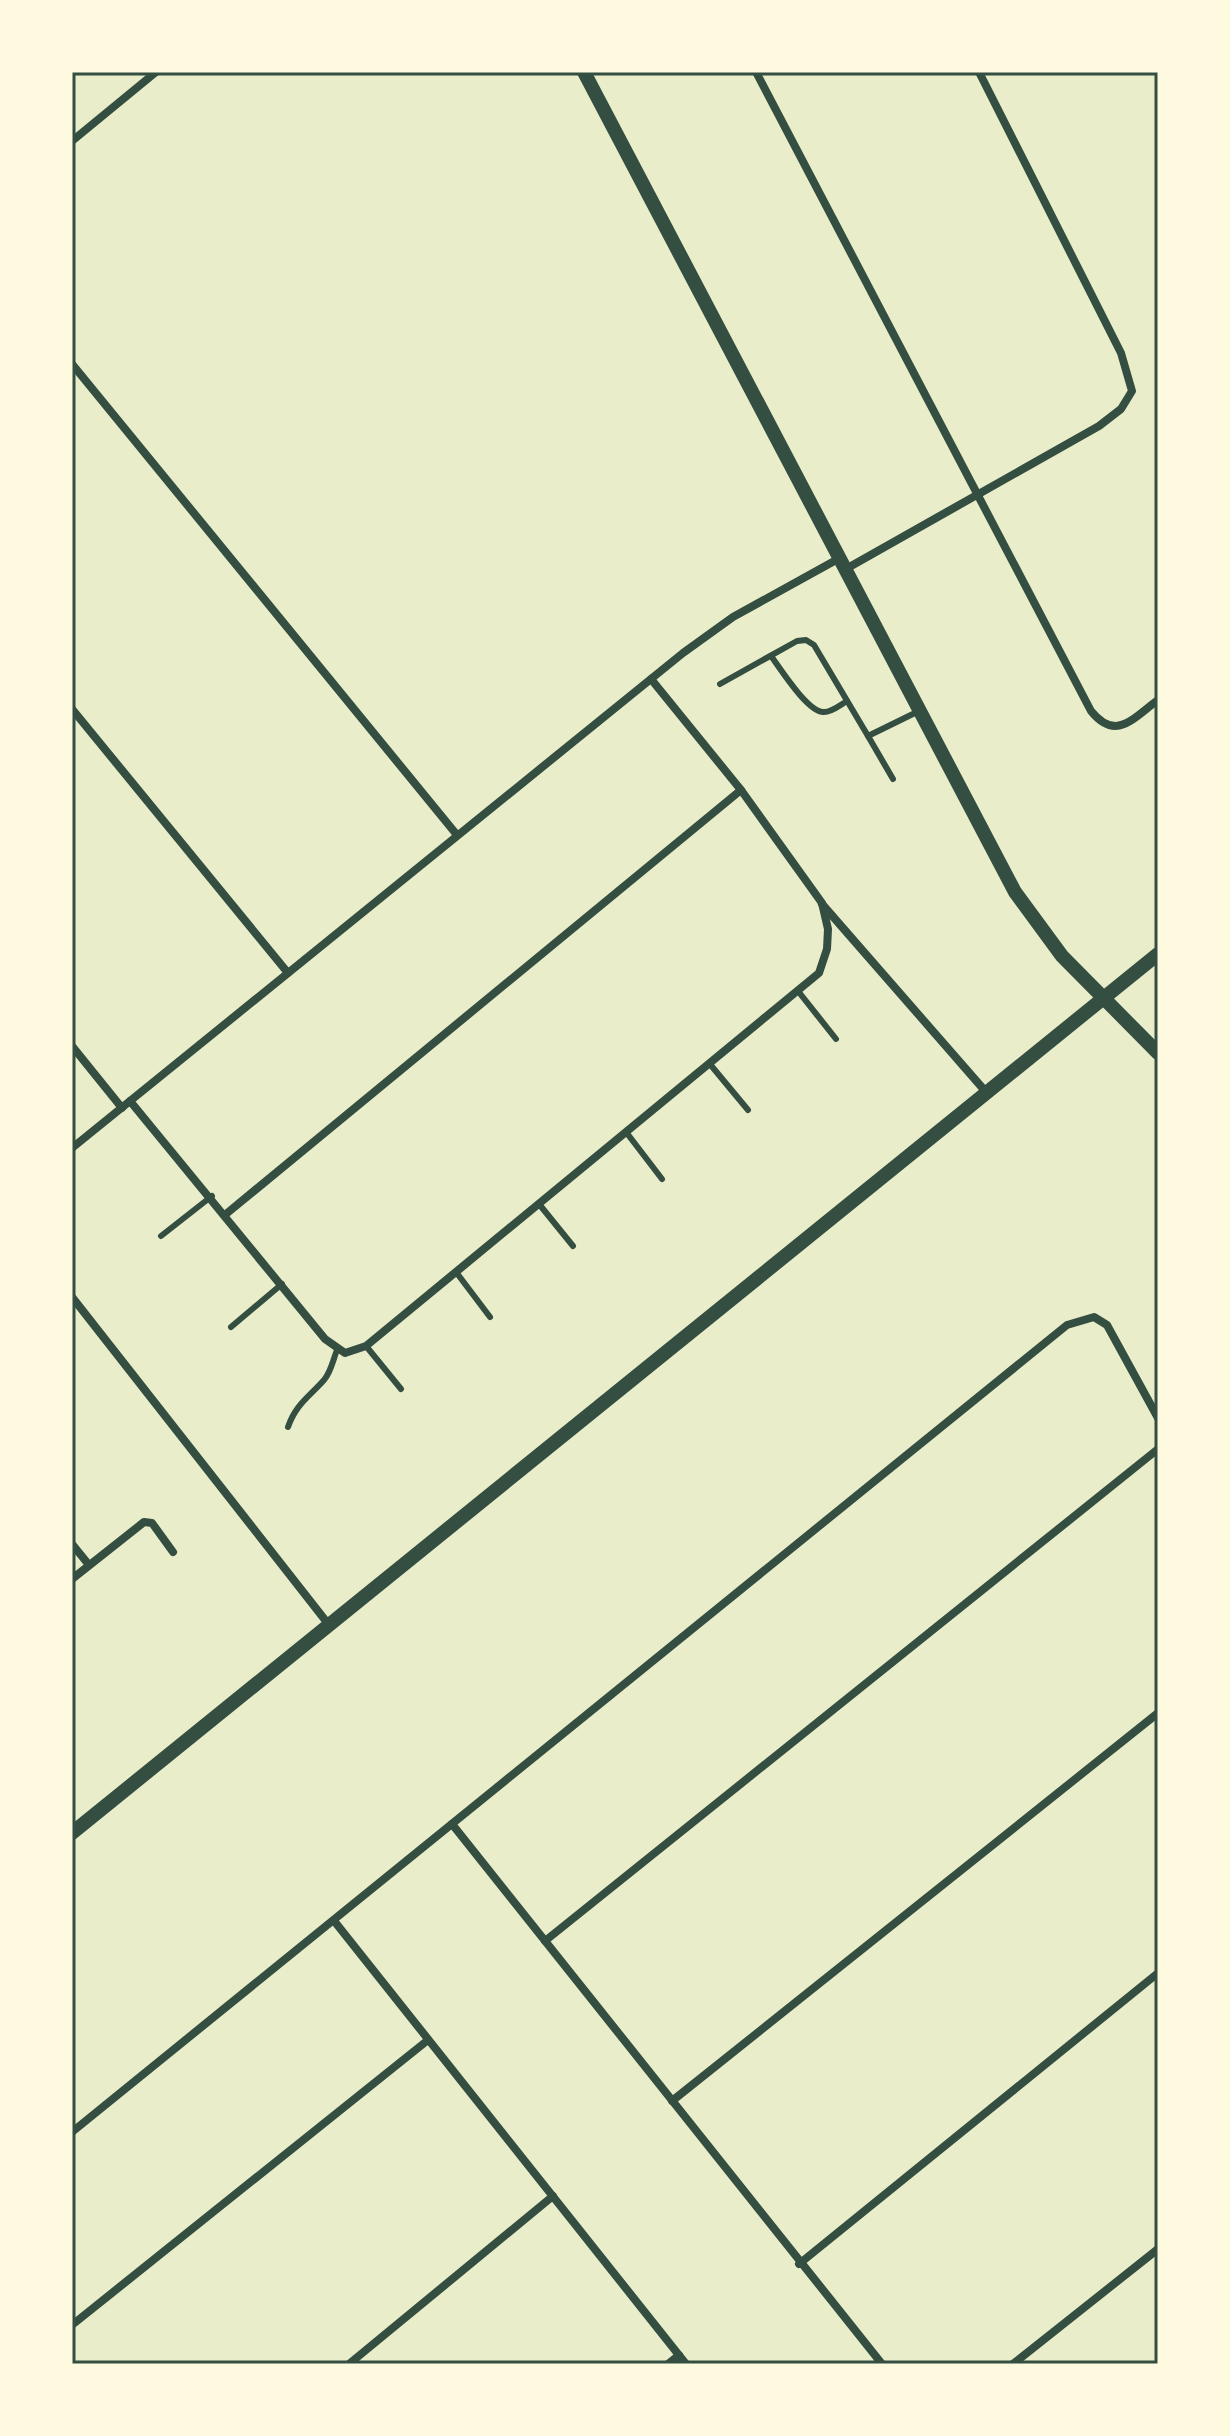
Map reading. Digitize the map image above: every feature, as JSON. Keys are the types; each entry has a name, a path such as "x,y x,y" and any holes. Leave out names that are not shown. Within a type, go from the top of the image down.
{"street":[{"path":"72,141 156,72"},
{"path":"584,72 1028,914 1158,1053"},
{"path":"756,72 977,498 1097,718 1113,727 1124,725 1158,700"},
{"path":"72,1148 651,679 733,617 977,498 1110,418 1132,391 1121,353 979,72"},
{"path":"72,364 457,835"},
{"path":"651,679 741,790 822,903 986,1092"},
{"path":"72,709 288,973"},
{"path":"226,1214 741,790"},
{"path":"72,1046 212,1196 337,1350 352,1352 366,1346 819,973 827,949 828,929 822,903"},
{"path":"72,1833 1158,954"},
{"path":"72,1297 329,1625"},
{"path":"72,2132 335,1922 1054,1334 1076,1320 1094,1317 1113,1333 1158,1418"},
{"path":"545,1941 1158,1449"},
{"path":"72,1579 144,1522 152,1523 173,1552"},
{"path":"72,1544 89,1565"},
{"path":"672,2101 1158,1713"},
{"path":"452,1824 799,2264 882,2364"},
{"path":"335,1922 686,2364"},
{"path":"799,2264 1158,1973"},
{"path":"72,2325 428,2040"},
{"path":"349,2364 553,2196"},
{"path":"1013,2364 1158,2249"},
{"path":"668,2364 679,2355"}],"lane":[{"path":"720,684 806,640 814,645 893,779"},
{"path":"771,656 809,706 818,712 828,712 847,701"},
{"path":"868,736 919,711"},
{"path":"798,991 836,1039"},
{"path":"709,1063 748,1110"},
{"path":"626,1132 662,1179"},
{"path":"161,1236 212,1196"},
{"path":"539,1204 573,1246"},
{"path":"456,1272 490,1317"},
{"path":"231,1327 282,1284"},
{"path":"366,1346 401,1389"},
{"path":"288,1427 306,1395 323,1381 337,1350"}]}
